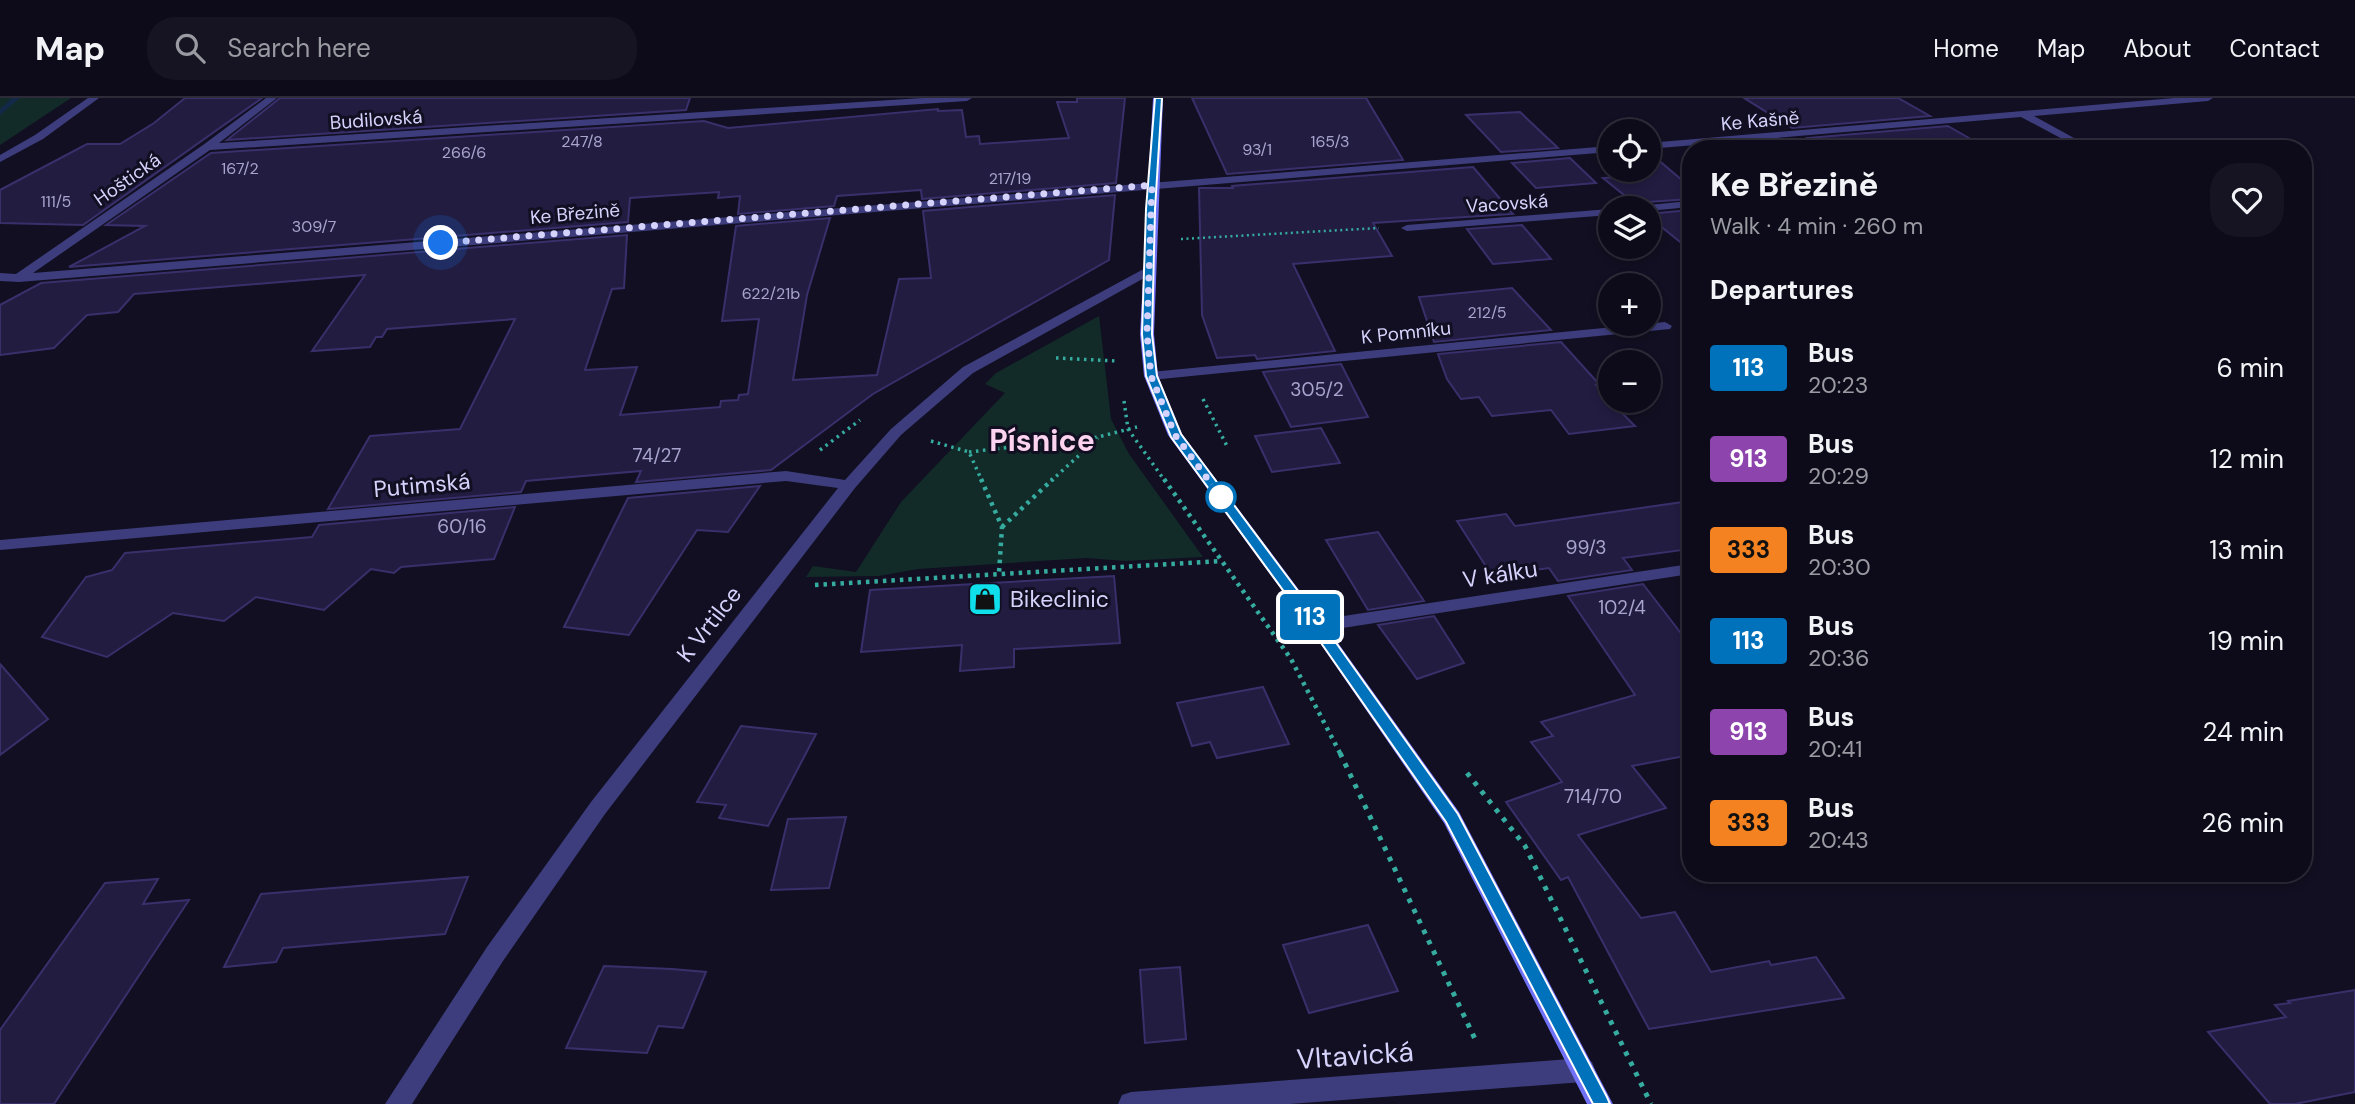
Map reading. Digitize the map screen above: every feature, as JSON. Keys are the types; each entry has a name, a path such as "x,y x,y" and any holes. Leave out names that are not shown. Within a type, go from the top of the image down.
{"street":[{"path":"0,159 39,137 94,98"},
{"name":"Hoštická","path":"0,286 19,278 207,148 272,98"},
{"name":"Budilovská","path":"207,148 967,98"},
{"path":"1158,98 1147,334 1151,376 1175,435 1317,626 1452,818 1600,1104"},
{"name":"Ke Kašně","path":"1729,140 2208,98"},
{"path":"2023,114 2072,140"},
{"name":"Ke Kašně","path":"1661,145 1682,143"},
{"path":"1152,185 1598,150"},
{"name":"Ke Březině","path":"0,276 19,278 1152,185"},
{"path":"1661,207 1682,205"},
{"name":"Vacovská","path":"1408,228 1598,213"},
{"name":"K Vrtilce","path":"398,1104 495,954 598,808 849,485 897,432 968,370 1151,269"},
{"name":"K Pomníku","path":"1151,376 1665,326"},
{"name":"Putimská","path":"0,545 786,476 849,485"},
{"name":"V kálku","path":"1317,626 1682,570"},
{"name":"Vltavická","path":"1131,1104 1583,1070"}],"path":[{"path":"1178,239 1408,228"},
{"path":"1116,350 1120,375"},
{"path":"1122,388 1128,429 1291,659 1323,718 1492,1076"},
{"path":"897,432 969,452 1098,438 1169,421"},
{"path":"1002,527 1098,438"},
{"path":"969,452 1002,527 999,573"},
{"path":"768,587 1223,561"}],"green space":[{"path":"0,98 71,98 0,145"},
{"path":"1099,316 1111,419 1129,454 1203,557 1125,561 1086,558 918,569 879,576 806,577 813,566 856,572 901,502 1005,393 985,384 996,373"}],"building":[{"path":"185,98 262,98 83,225 0,223 0,190 87,144 120,144 154,123"},
{"path":"280,98 690,98 686,110 227,140"},
{"path":"1077,98 1125,98 1116,183 922,199 921,190 837,196 834,206 738,214 740,196 718,198 719,192 630,198 628,222 69,267 145,226 106,225 211,153 704,121 728,128 938,109 962,110 966,137 979,136 980,144 1069,138 1057,102 1077,102"},
{"path":"1192,98 1366,98 1403,160 1227,174"},
{"path":"1744,98 1898,98 1930,116 1792,128"},
{"path":"1520,112 1558,148 1501,152 1466,115"},
{"path":"1948,126 1972,140 1811,140 1808,138"},
{"path":"1570,158 1596,183 1536,188 1512,163"},
{"path":"1661,162 1682,180 1682,200 1661,201 1661,196 1625,196 1608,182 1661,182"},
{"path":"1473,167 1513,214 1373,223 1392,256 1293,264 1335,351 1257,359 1255,355 1217,358 1202,315 1199,188 1233,188 1232,186"},
{"path":"1115,195 1109,260 873,394 771,470 636,482 641,471 526,481 521,492 328,509 370,436 460,429 515,319 387,329 382,337 376,337 370,347 312,351 365,275 134,294 118,312 87,315 54,348 0,355 0,305 41,283 627,235 624,288 612,289 585,370 637,367 620,415 720,407 721,401 738,400 739,395 748,394 759,319 722,321 736,226 830,218 807,295 793,380 877,375 899,279 931,278 923,211"},
{"path":"1682,211 1682,244 1661,227 1661,213"},
{"path":"1522,225 1551,259 1493,264 1467,229"},
{"path":"1512,288 1551,330 1434,342 1419,297"},
{"path":"1561,342 1598,383 1598,413 1622,413 1635,426 1569,434 1551,410 1492,416 1479,397 1461,399 1447,379 1438,354"},
{"path":"1341,364 1368,417 1291,427 1263,372"},
{"path":"1321,428 1340,463 1272,472 1255,436"},
{"path":"760,486 728,532 697,530 629,635 564,627 628,498"},
{"path":"1682,502 1682,550 1623,558 1632,570 1558,581 1549,568 1492,576 1457,521 1506,514 1515,526"},
{"path":"515,507 494,559 401,567 394,573 371,569 324,610 256,597 224,621 173,613 107,657 42,637 86,577 112,570 125,553 312,537 319,525"},
{"path":"1378,532 1424,601 1368,610 1326,540"},
{"path":"1114,576 1120,643 1014,649 1014,667 960,671 962,645 861,652 870,590"},
{"path":"1643,584 1682,635 1682,757 1632,766 1666,808 1578,835 1641,918 1675,912 1711,972 1769,961 1771,965 1816,957 1844,998 1649,1029 1568,877 1561,880 1506,802 1562,782 1531,742 1553,736 1541,722 1635,695 1568,596"},
{"path":"1434,616 1464,663 1417,679 1378,625"},
{"path":"0,664 48,719 0,755"},
{"path":"1263,687 1289,744 1217,758 1210,742 1192,746 1177,703"},
{"path":"741,726 816,734 768,826 719,818 726,805 697,802"},
{"path":"846,817 829,888 771,890 788,819"},
{"path":"468,877 445,934 283,948 276,962 224,967 261,894"},
{"path":"158,879 143,904 189,900 54,1104 0,1104 0,1030 105,883"},
{"path":"1368,925 1398,991 1309,1013 1283,945"},
{"path":"604,966 706,972 683,1028 658,1026 647,1053 566,1048"},
{"path":"1180,967 1186,1039 1145,1043 1140,970"},
{"path":"2355,990 2355,1092 2295,1104 2270,1104 2208,1032 2286,1017 2275,1005 2290,1003 2288,1001"}],"waterway":[{"path":"0,113 16,98"}],"bus line":[{"name":"113","path":"1159,98 1151,209 1147,334 1151,376 1175,435 1317,626 1452,818 1600,1104"}],"place":[{"name":"Bikeclinic","path":"985,599"}],"district":[{"name":"Písnice","path":"1042,441"}],"route":[{"path":"441,243 1152,185 1147,334 1151,376 1175,435 1221,497"}]}
